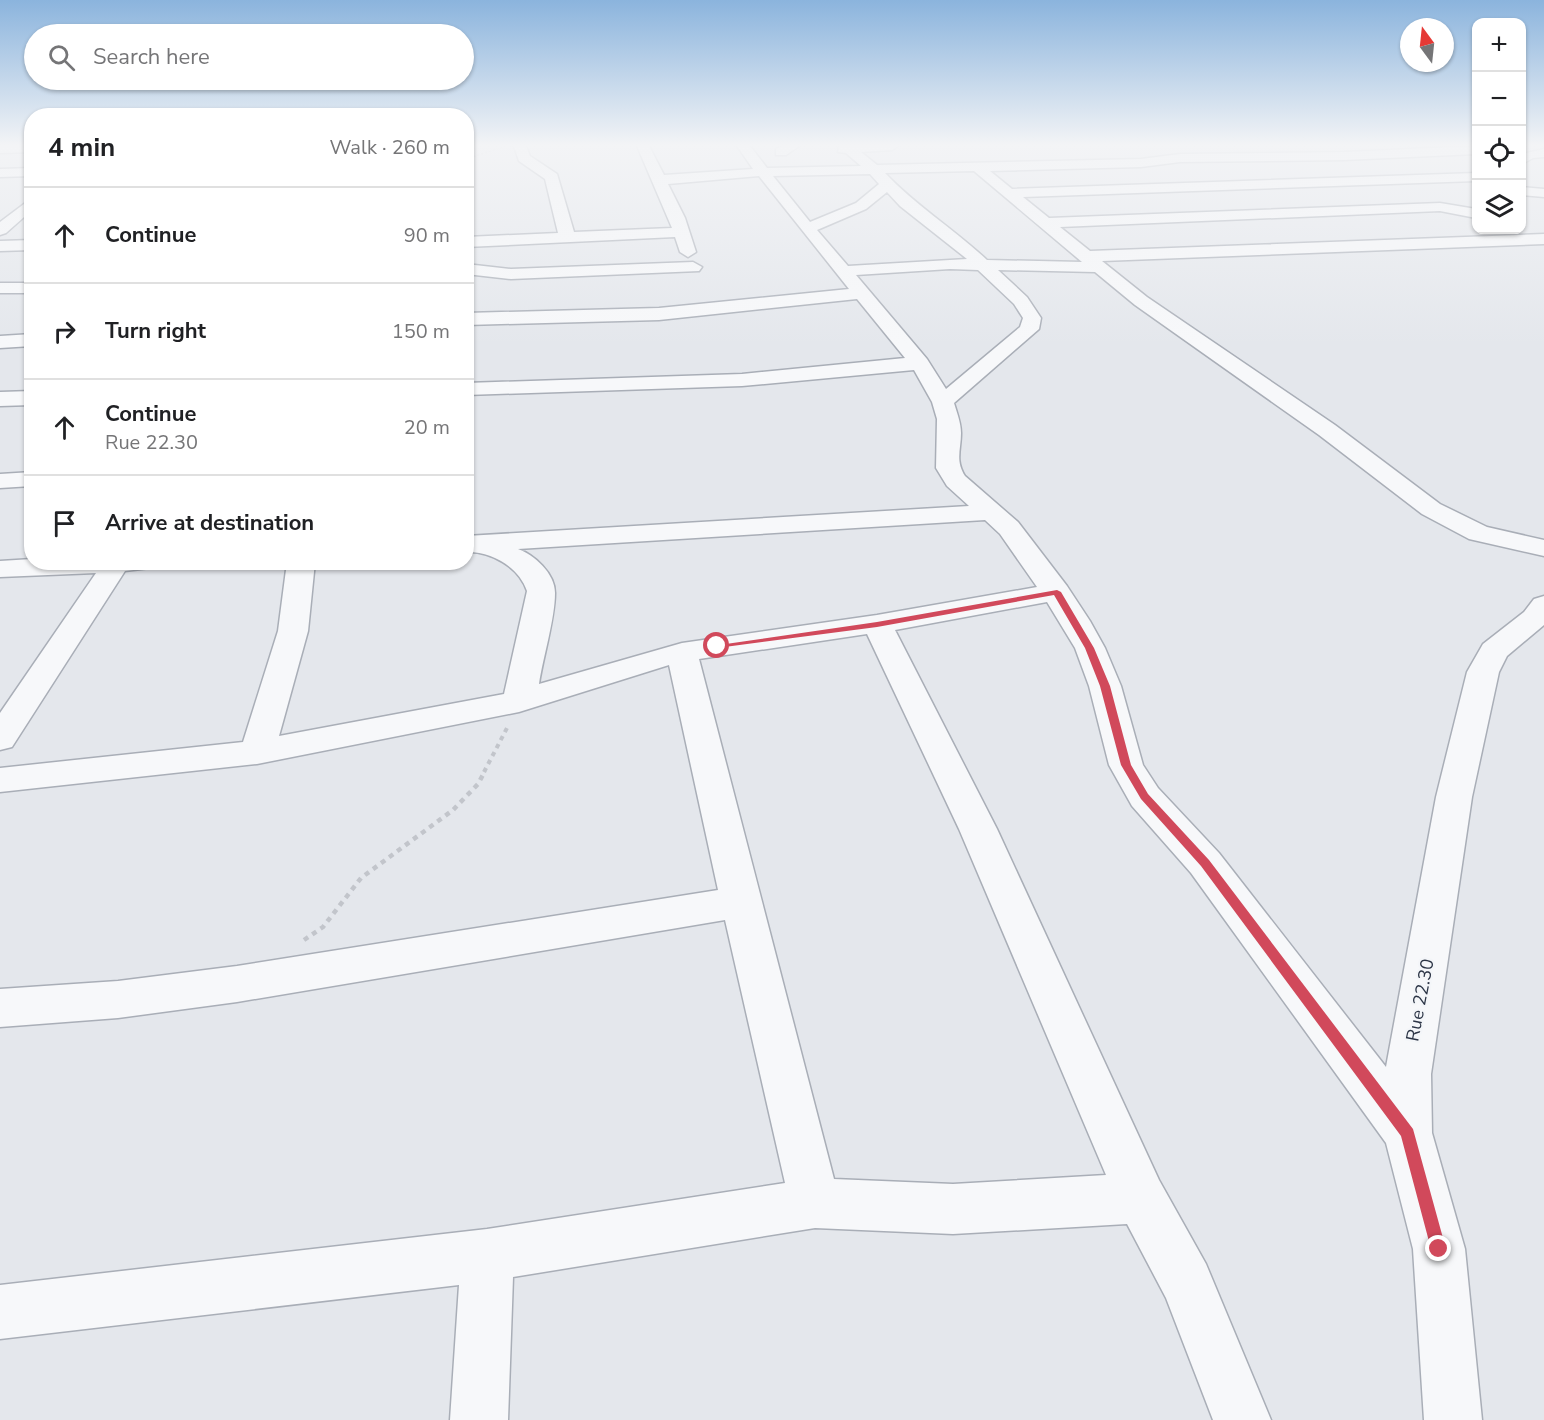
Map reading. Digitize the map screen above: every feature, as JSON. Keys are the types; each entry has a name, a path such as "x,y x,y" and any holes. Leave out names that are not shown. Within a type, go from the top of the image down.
{"street":[{"path":"0,230 19,212"},
{"path":"561,212 567,237"},
{"path":"673,212 712,309"},
{"path":"800,212 808,228 920,363 943,402 950,434 946,450 948,468 956,481 1009,528 1057,592 1090,648 1105,686 1126,765 1145,797 1205,863 1408,1133"},
{"path":"808,228 845,212"},
{"path":"917,212 946,231 1021,301 1032,318 1029,329 943,402"},
{"path":"1035,212 1141,301 1327,430 1431,509 1478,533 1544,548"},
{"path":"1049,223 1311,212"},
{"path":"474,242 681,232"},
{"path":"474,319 659,314 712,309 855,282 980,263 1095,262 1480,235 1544,239"},
{"path":"1001,283 1018,263 1068,240"},
{"path":"0,246 24,245"},
{"path":"474,270 520,274 698,278"},
{"path":"0,288 24,288"},
{"path":"0,342 24,340"},
{"path":"474,389 742,380 920,363"},
{"path":"0,399 24,398"},
{"path":"474,544 993,512"},
{"path":"474,545 515,558 530,566 537,574 542,591 519,702"},
{"path":"0,568 24,567"},
{"path":"0,739 123,570"},
{"path":"257,752 293,631 300,570"},
{"path":"0,780 146,766 257,752 519,702 596,676 682,652 877,624 1057,592"},
{"name":"Rue 22.30","path":"1453,1420 1439,1249 1408,1133 1408,1074 1413,1030 1431,944 1454,797 1483,672 1494,651 1534,618 1544,605"},
{"path":"877,624 978,829 1141,1198 1187,1282 1242,1420"},
{"path":"682,652 740,902 815,1203"},
{"path":"0,1008 144,996 288,977 507,944 740,902"},
{"path":"0,1312 487,1255 815,1203 954,1209 1141,1198"},
{"path":"479,1420 487,1255"}],"path":[{"path":"296,945 323,927 361,878 453,810 478,784 495,755 519,702"}],"route":[{"path":"717,646 877,624 1057,592 1090,648 1105,686 1126,765 1145,797 1205,863 1408,1133 1439,1249"}]}
